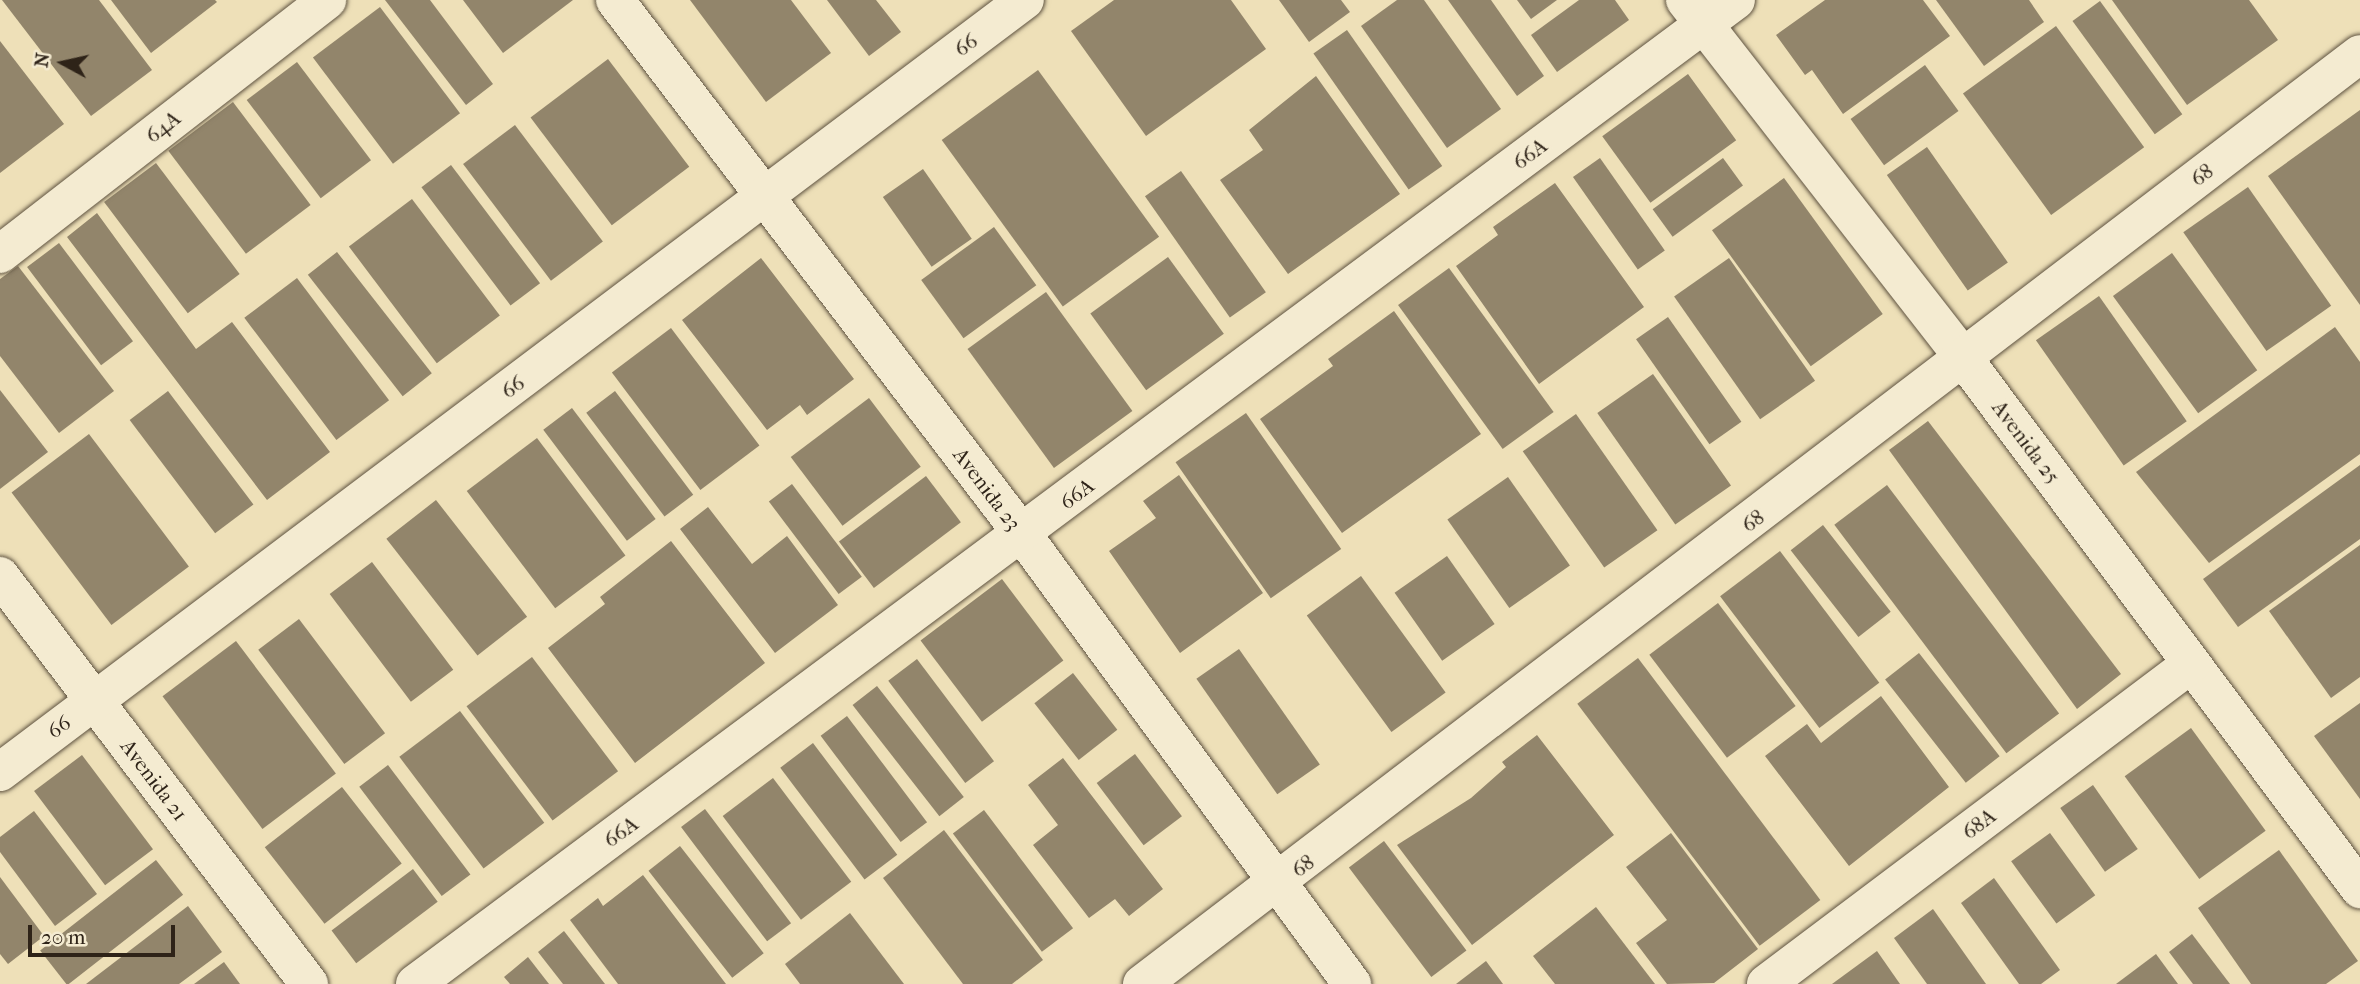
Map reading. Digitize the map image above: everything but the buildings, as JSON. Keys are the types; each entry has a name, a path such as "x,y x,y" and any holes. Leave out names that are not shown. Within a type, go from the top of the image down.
{"street":[{"name":"64A","path":"0,254 327,0"},
{"name":"Avenida 23","path":"615,0 1023,535 1352,984"},
{"name":"66","path":"0,772 766,198 1025,0"},
{"name":"66A","path":"415,984 1023,535 1694,12 1735,0"},
{"name":"Avenida 25","path":"1694,12 1964,359 2360,890"},
{"name":"68","path":"1143,984 1278,885 2360,54"},
{"name":"Avenida 21","path":"0,576 309,984"},
{"name":"68A","path":"1766,984 2191,664"}]}
